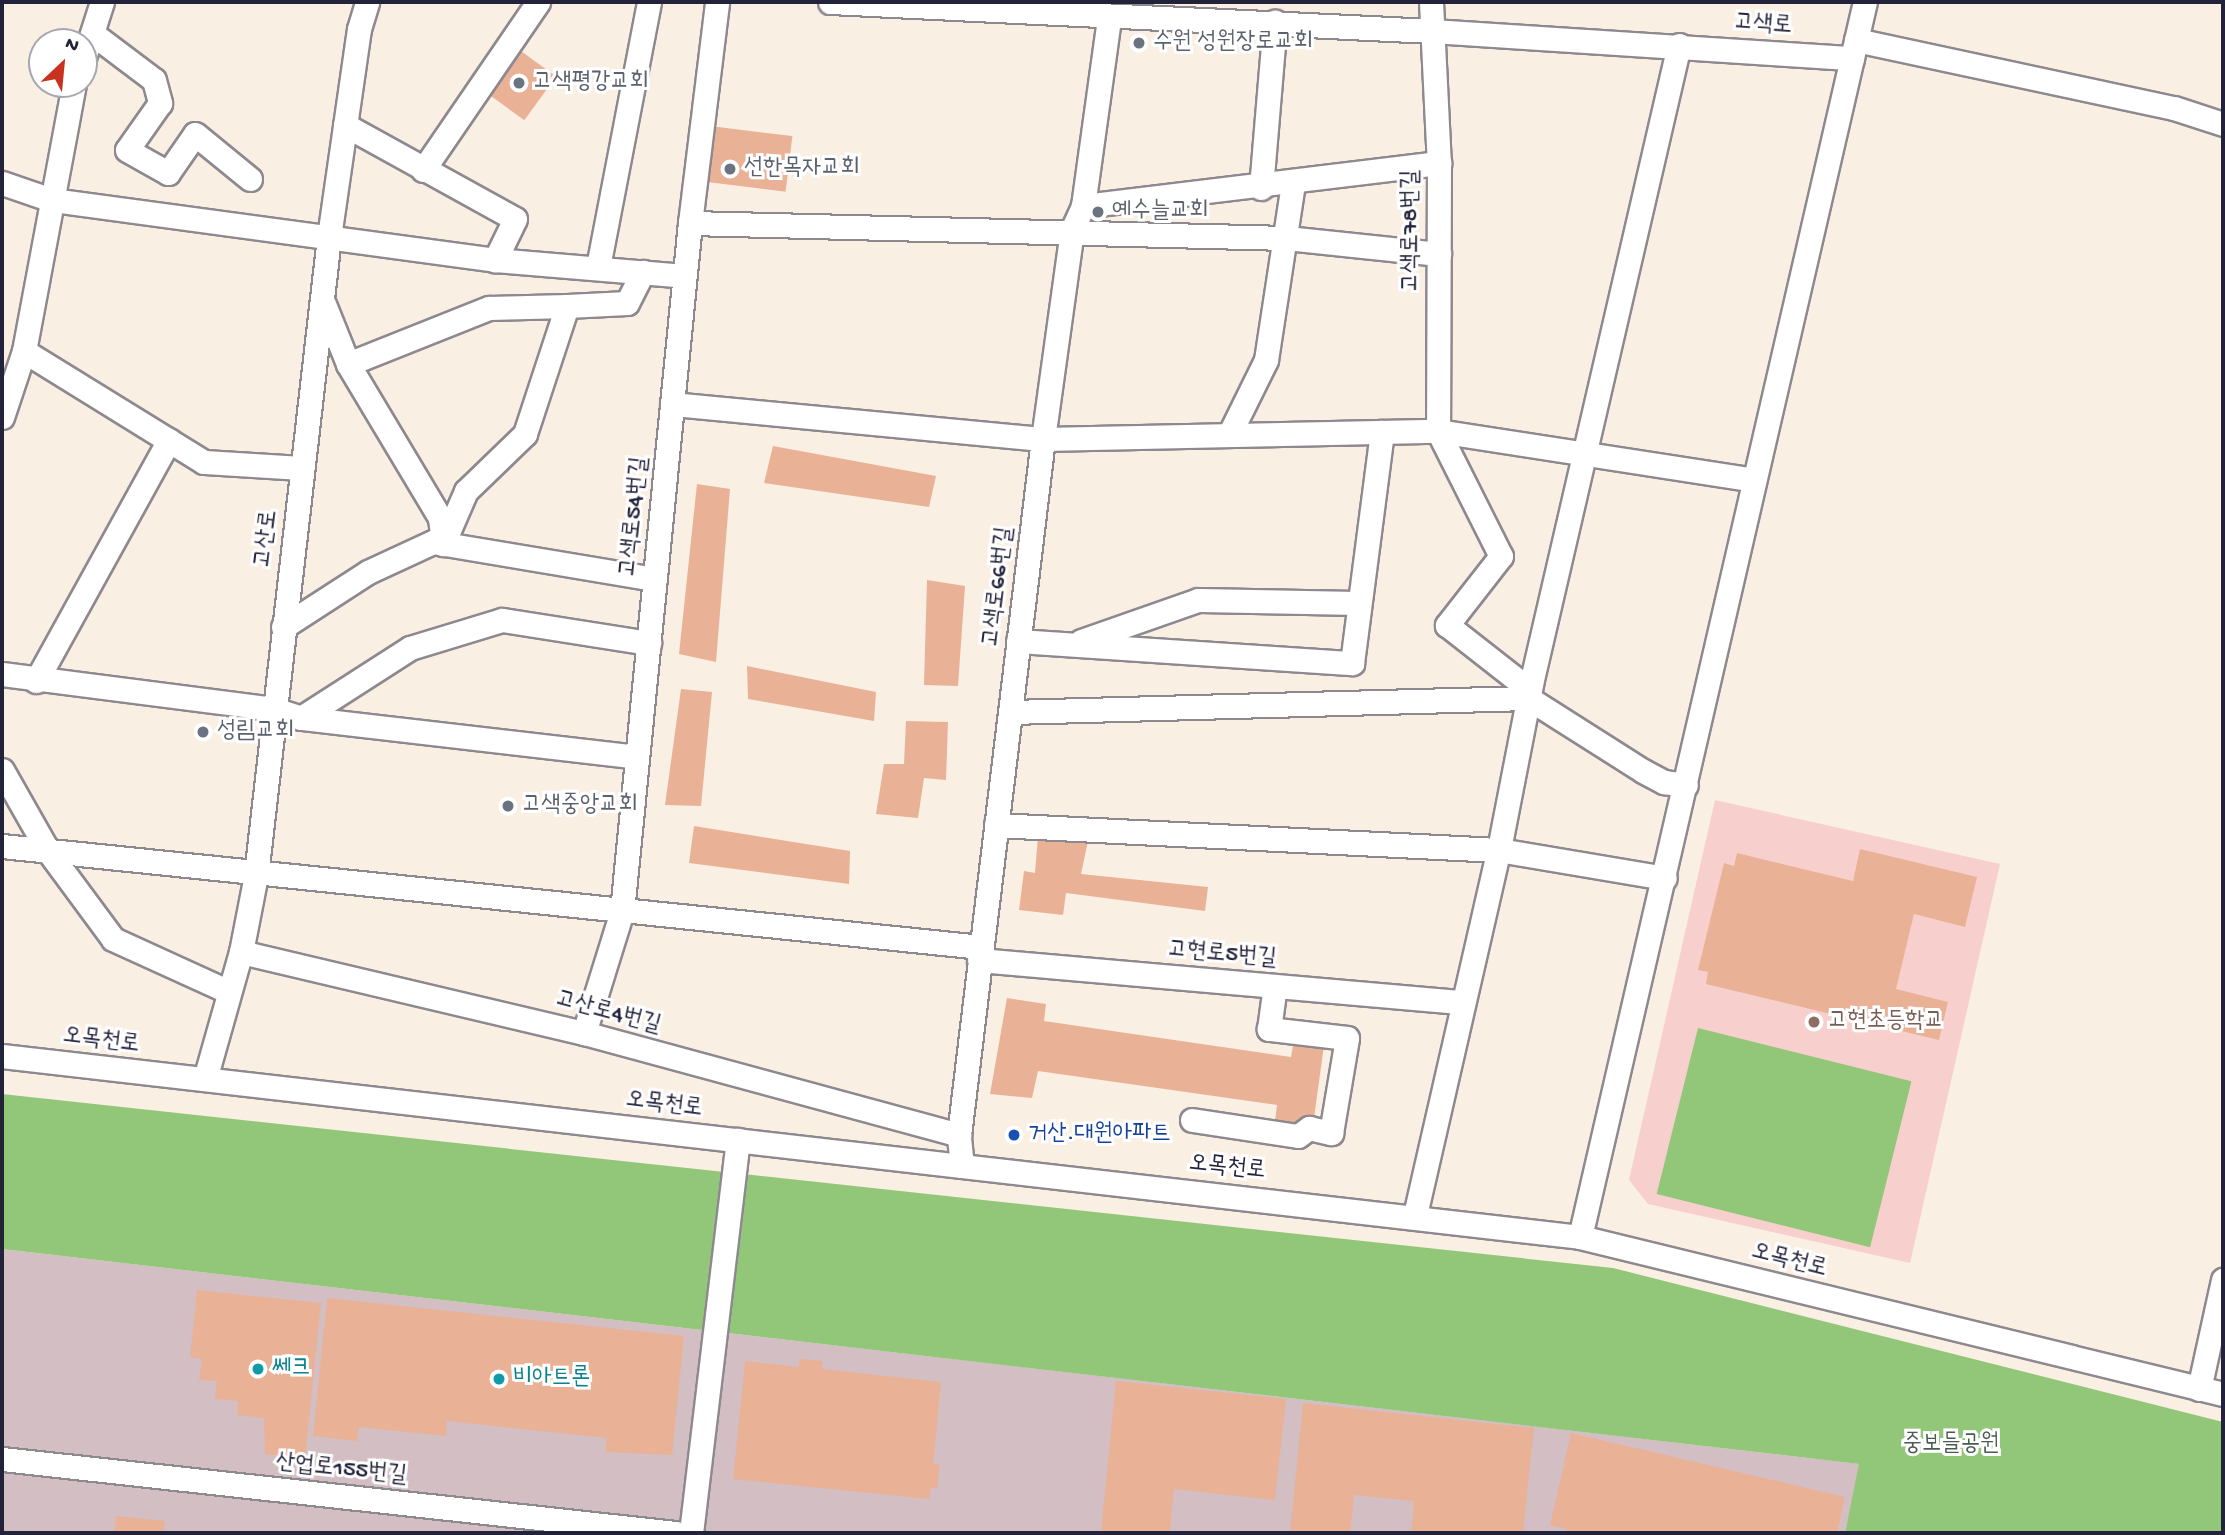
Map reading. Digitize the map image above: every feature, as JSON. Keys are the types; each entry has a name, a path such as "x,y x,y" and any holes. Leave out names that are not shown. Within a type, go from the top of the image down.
{"street":[{"path":"95,28 102,2"},
{"name":"고산로","path":"205,1079 227,991 241,952 256,875 329,237 367,2"},
{"path":"423,170 538,2"},
{"path":"598,267 649,2"},
{"name":"고색로54번길","path":"584,1033 622,911 684,276 717,2"},
{"name":"고색로","path":"830,2 1109,18 1275,22 1679,45 1854,49 2174,108 2223,124"},
{"name":"고색로78번길","path":"1431,2 1439,163 1438,430"},
{"path":"1580,1237 1865,2"},
{"name":"고색로66번길","path":"962,1166 959,1135 1043,439 1072,230 1083,206 1109,18"},
{"path":"1261,188 1275,22"},
{"path":"98,38 154,80 160,103 127,150 168,173 195,134 250,179"},
{"path":"1415,1215 1499,850 1529,694 1679,45"},
{"path":"2,417 24,351 71,98"},
{"path":"345,125 515,219 495,260"},
{"path":"1083,206 1261,188 1439,163"},
{"path":"2,183 52,200 495,260 684,276"},
{"path":"1229,435 1266,360 1293,183"},
{"path":"690,223 1072,230 1286,238 1438,254"},
{"path":"348,364 489,308 627,303 643,272"},
{"path":"323,301 348,364 440,518 443,544"},
{"path":"443,544 466,491 526,434 567,306"},
{"path":"24,351 204,462 302,468"},
{"path":"672,404 1043,439 1438,430 1754,480"},
{"path":"1438,430 1501,556 1447,625 1529,694 1643,771 1664,782 1686,785"},
{"path":"1018,641 1352,663 1382,432"},
{"path":"36,681 169,440"},
{"path":"283,627 368,572 433,542 655,579"},
{"path":"1072,645 1198,600 1359,603"},
{"path":"302,718 410,648 502,620 649,643"},
{"path":"2,674 36,681 274,709 302,718 637,757"},
{"path":"1010,712 1529,694"},
{"path":"2,770 48,851 113,939 227,991"},
{"path":"996,825 1499,850 1665,878"},
{"name":"고현로5번길","path":"2,846 256,875 622,911 1275,986 1462,1002"},
{"name":"고산로4번길","path":"241,952 584,1033 959,1135"},
{"path":"1192,1120 1298,1136 1309,1128 1331,1133 1340,1128 1347,1038 1269,1029 1275,986"},
{"name":"오목천로","path":"2,1056 1415,1215 1580,1237 2223,1394"},
{"path":"691,1533 738,1140"},
{"path":"2199,1389 2223,1280"},
{"name":"산업로155번길","path":"2,1458 675,1533"}],"shaded area":[{"name":"고현초등학교","path":"1715,800 2000,864 1910,1263 1648,1204 1629,1180"},
{"path":"2,1249 1860,1464 1845,1533 2,1533"}],"green space":[{"path":"1698,1028 1911,1081 1870,1247 1657,1194"},
{"name":"중보들공원","path":"2,1094 1613,1268 2223,1422 2223,1533 1845,1533 1859,1464 2,1249"}],"building":[{"name":"고색평강교회","path":"514,46 556,77 524,120 482,90"},
{"path":"710,126 792,136 786,192 703,182"},
{"path":"773,446 936,476 929,507 764,483"},
{"path":"697,484 730,489 716,662 679,654"},
{"path":"927,580 965,586 958,686 924,685"},
{"path":"747,666 876,692 874,721 748,699"},
{"path":"681,689 712,692 701,806 665,805"},
{"path":"906,721 948,722 946,780 924,778 918,818 876,814 884,764 904,764"},
{"path":"694,826 850,851 849,884 689,863"},
{"path":"1038,836 1088,841 1081,874 1208,887 1205,911 1066,893 1063,915 1019,910 1024,871 1035,873"},
{"name":"고현초등학교","path":"1860,849 1977,877 1965,927 1914,914 1896,989 1948,1002 1939,1040 1706,984 1708,972 1698,970 1724,863 1734,866 1737,853 1853,881"},
{"path":"1007,998 1046,1004 1044,1021 1291,1057 1295,1034 1325,1038 1313,1125 1275,1121 1277,1105 1038,1071 1032,1098 990,1094"},
{"name":"쎄크","path":"197,1290 321,1303 305,1459 265,1454 264,1418 237,1415 238,1401 215,1399 217,1381 199,1380 202,1359 190,1357"},
{"name":"비아트론","path":"327,1298 684,1336 672,1455 605,1452 607,1438 447,1421 446,1436 359,1427 357,1441 313,1436"},
{"path":"800,1359 823,1361 822,1369 941,1382 933,1464 940,1465 937,1488 931,1488 929,1499 733,1479 745,1361 799,1367"},
{"path":"1116,1381 1286,1399 1275,1500 1174,1489 1170,1533 1101,1533"},
{"path":"1303,1403 1534,1428 1523,1533 1411,1533 1414,1501 1354,1495 1350,1533 1290,1533"},
{"path":"1571,1433 1845,1497 1837,1533 1566,1533 1567,1529 1550,1525"},
{"path":"116,1516 165,1521 163,1533 114,1533"}],"place":[{"name":"수원 성원장로교회","path":"1139,43"},
{"name":"고색평강교회","path":"519,83"},
{"name":"선한목자교회","path":"730,169"},
{"name":"예수늘교회","path":"1098,212"},
{"name":"성림교회","path":"203,732"},
{"name":"고색중앙교회","path":"508,806"},
{"name":"고현초등학교","path":"1814,1022"},
{"name":"거산.대원아파트","path":"1014,1135"},
{"name":"쎄크","path":"258,1369"},
{"name":"비아트론","path":"499,1379"}]}
